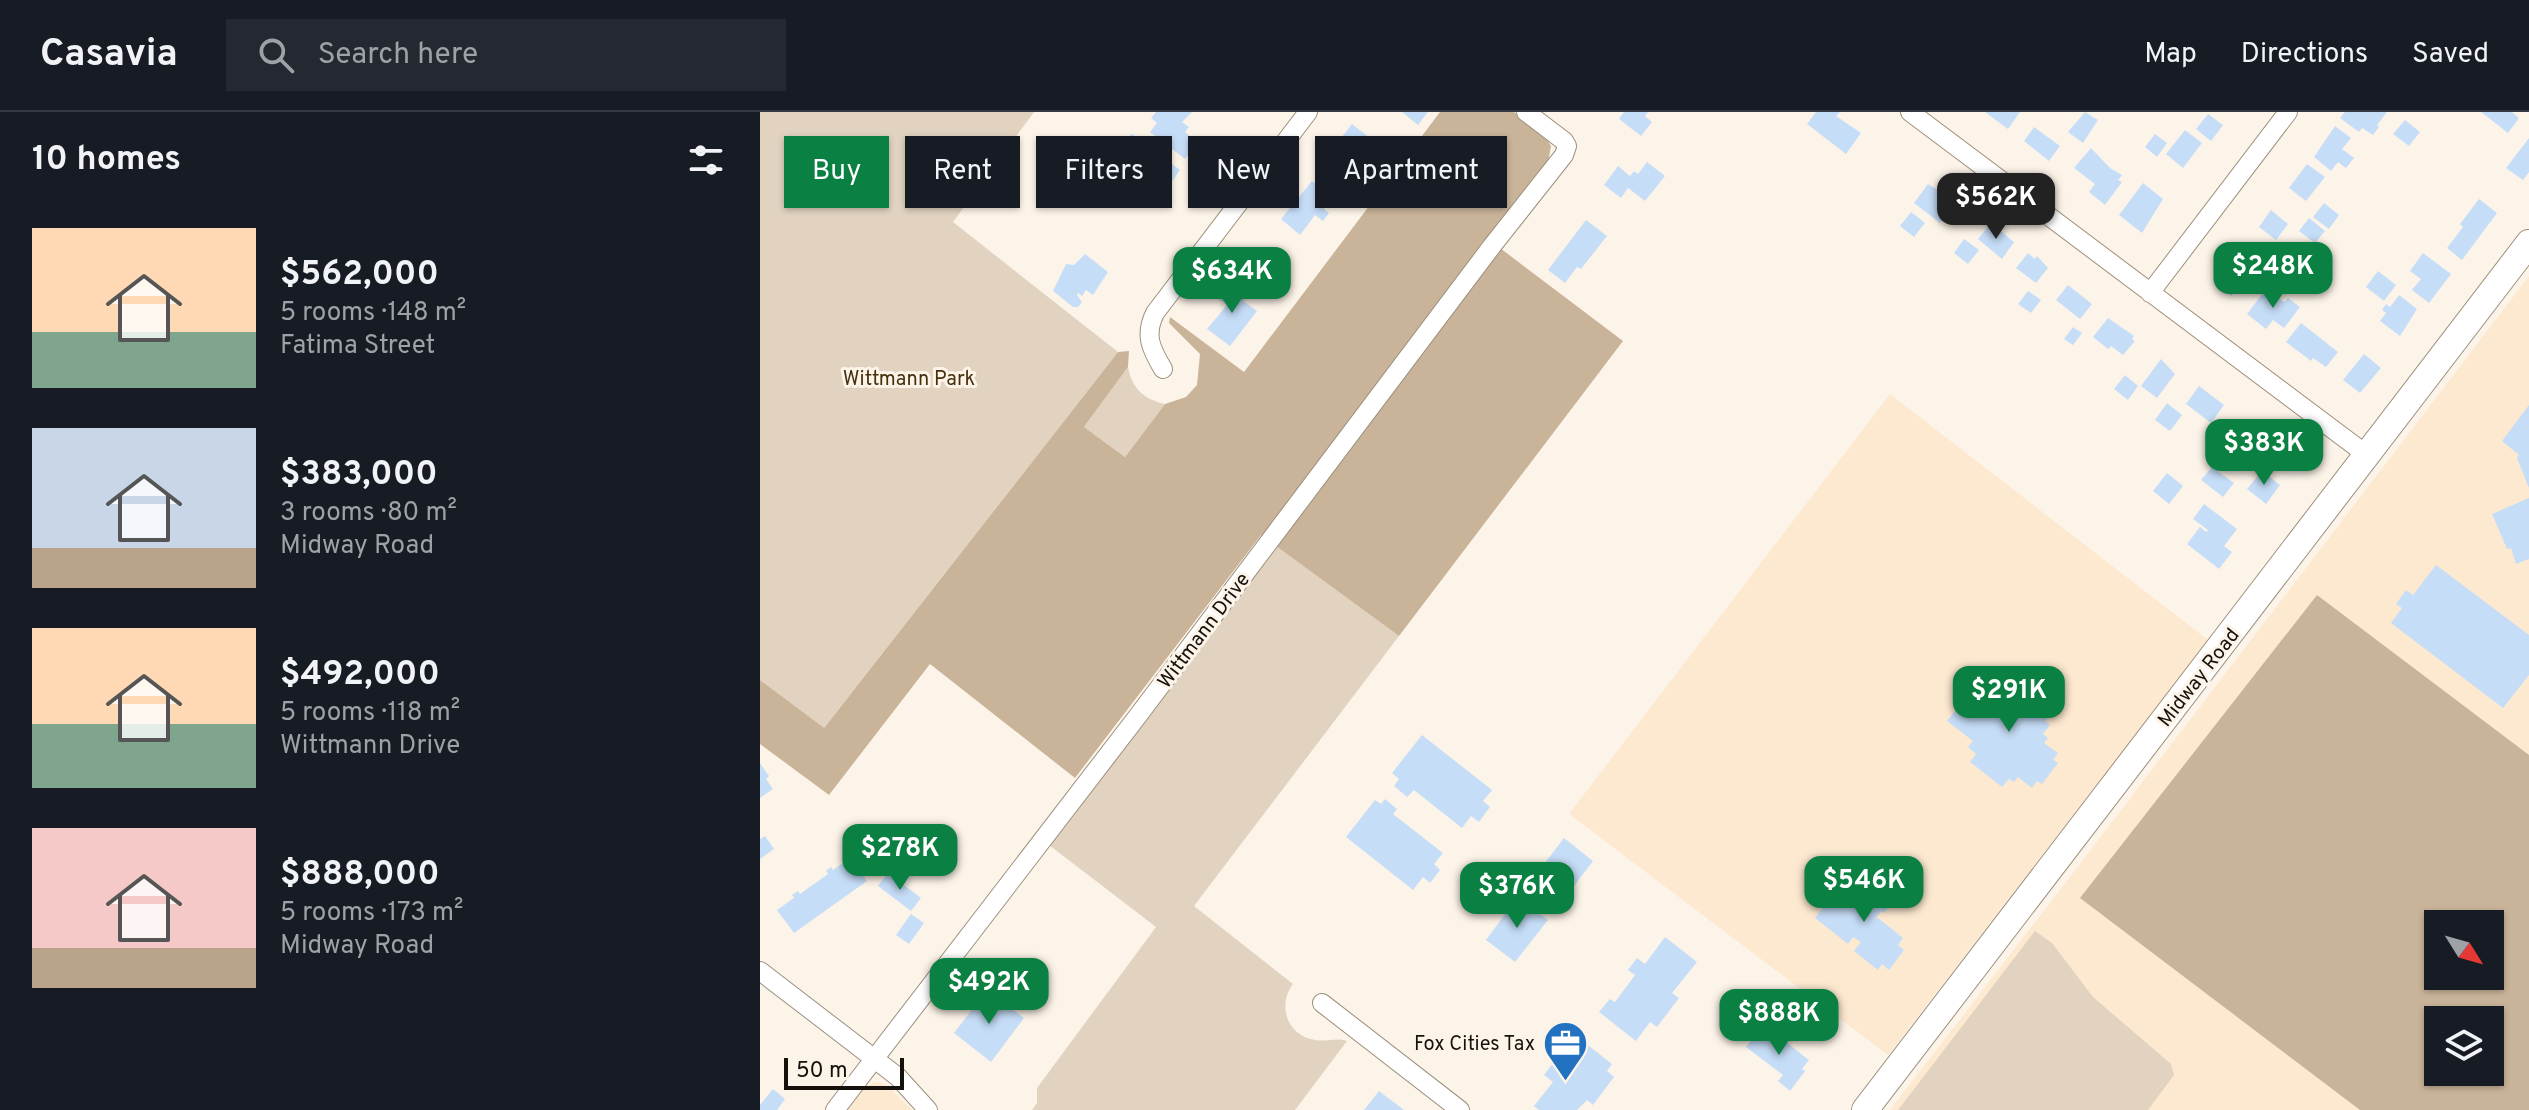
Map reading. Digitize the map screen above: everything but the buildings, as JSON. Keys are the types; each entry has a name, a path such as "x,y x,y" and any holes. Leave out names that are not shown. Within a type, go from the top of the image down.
{"main road":[{"name":"Midway Road","path":"1865,1110 2529,243"}],"street":[{"path":"1163,369 1148,338 1149,325 1155,313 1308,112"},
{"name":"Wittmann Drive","path":"835,1110 1564,155 1567,146 1526,112"},
{"path":"2150,293 2288,112"},
{"path":"1922,115 2150,293 2367,455"},
{"path":"760,971 905,1083 928,1110"},
{"path":"1322,1003 1460,1110"}],"shaded area":[{"path":"1440,112 1514,112 1545,136 1551,146 1548,163 1500,248 1623,341 1399,636 1261,535 1075,778 930,664 829,795 760,744 760,680 824,728 1118,352 1129,351 1128,367 1084,427 1125,457 1165,404 1186,397 1197,385 1200,354 1169,323 1170,317 1244,372 1368,208 1507,208 1507,136 1422,136"},
{"path":"2529,276 2529,1110 1890,1110 2063,886"},
{"path":"1890,394 2208,640 1888,1055 1569,814"},
{"path":"2317,595 2529,755 2529,1110 2360,1110 2080,898"},
{"path":"877,1082 887,1085 912,1110 847,1110 866,1086"}],"green space":[{"name":"Wittmann Park","path":"760,112 1034,112 1016,136 905,136 905,208 963,208 953,222 1118,352 823,729 760,680"},
{"path":"1128,367 1140,392 1165,404 1125,457 1084,427"},
{"path":"1278,547 1399,636 1194,906 1293,984 1288,992 1286,1010 1298,1033 1315,1040 1347,1041 1295,1110 1032,1110 1037,1103 1037,1088 1156,927 1049,845"},
{"path":"2035,931 2052,943 2093,997 2171,1064 2174,1075 2148,1110 1898,1110"}],"place":[{"name":"Fox Cities Tax","path":"1566,1082"}]}
